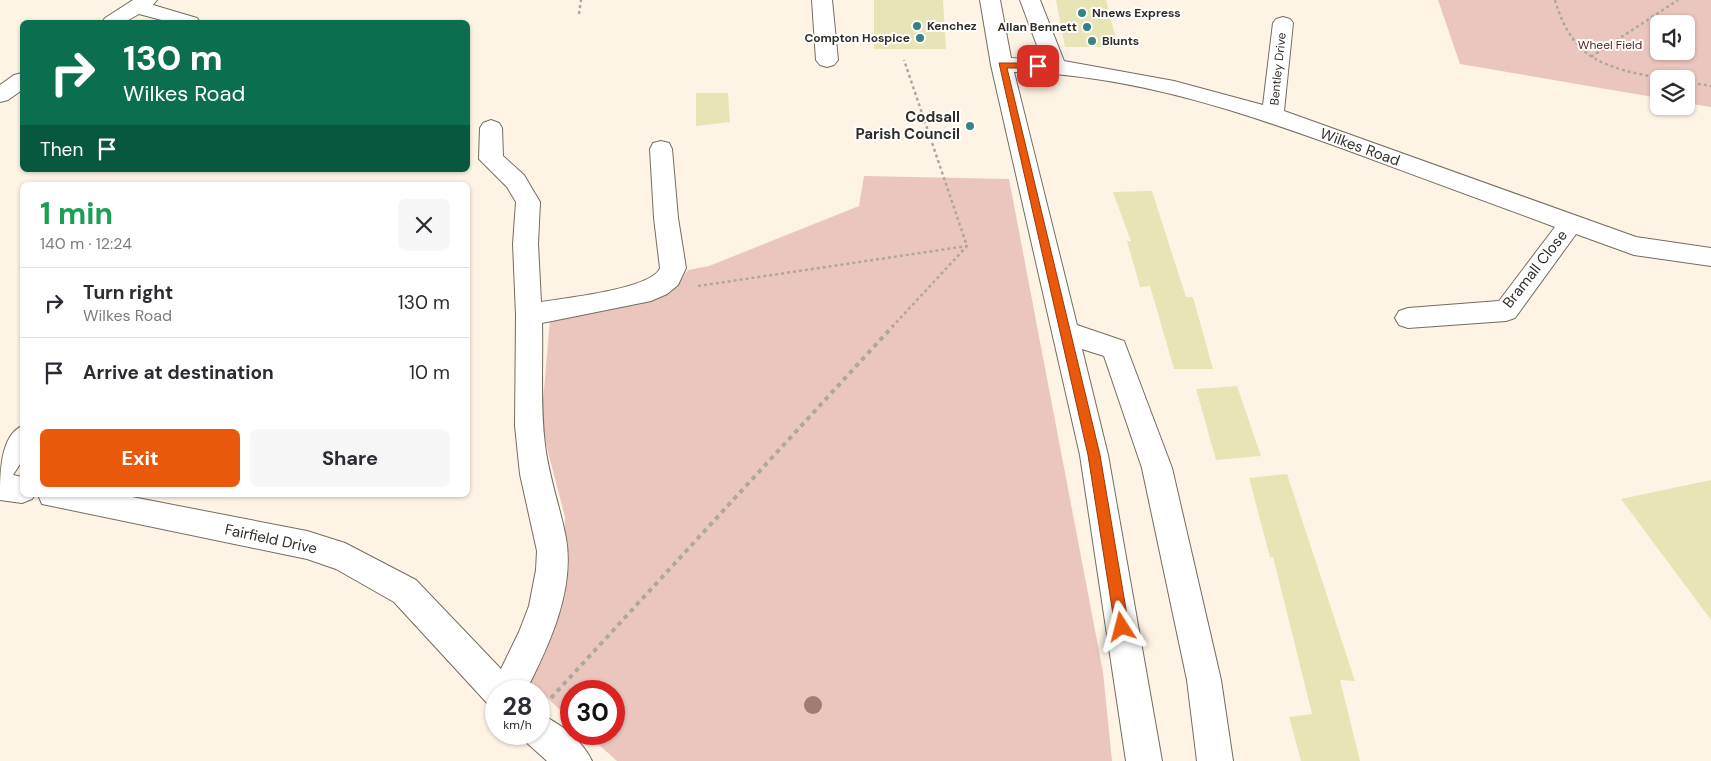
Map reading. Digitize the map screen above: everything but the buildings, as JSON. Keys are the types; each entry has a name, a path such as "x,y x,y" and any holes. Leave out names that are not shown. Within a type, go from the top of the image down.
{"street":[{"path":"822,0 827,60"},
{"path":"990,0 1002,65 1094,455 1144,761"},
{"path":"1030,0 1056,66"},
{"path":"115,20 142,3 185,20"},
{"name":"Bentley Drive","path":"1273,115 1283,23"},
{"name":"Wilkes Road","path":"1002,65 1056,66 1174,88 1273,115 1634,246 1711,257"},
{"path":"491,128 491,159 516,181 528,202 524,230 529,315 528,419 533,465 552,552 547,599 532,644 514,680"},
{"path":"529,315 642,294 658,287 668,278 673,268 666,218 661,149"},
{"name":"Bramall Close","path":"1408,318 1506,311 1571,223"},
{"path":"1065,332 1116,349 1157,468 1204,680 1215,761"},
{"path":"0,470 20,441"},
{"path":"0,487 20,490"},
{"name":"Fairfield Drive","path":"63,497 306,545 345,558 405,591 489,680"},
{"path":"550,729 574,761"}],"path":[{"path":"580,14 581,0"},
{"path":"1555,0 1564,29 1580,50 1591,58 1630,72 1650,76"},
{"path":"1591,58 1678,0"},
{"path":"904,60 967,246"},
{"path":"1695,83 1711,86"},
{"path":"694,287 967,246"},
{"path":"550,709 967,246"}],"green space":[{"name":"Wheel Field","path":"1438,0 1711,0 1711,107 1695,104 1695,70 1650,70 1650,96 1460,64"},
{"path":"864,176 1009,179 1103,672 1112,761 617,761 599,745 625,745 625,680 560,680 560,710 550,700 550,680 527,679 562,593 565,517 541,425 550,319 674,289 688,270 709,266 859,206"}],"place":[{"name":"Nnews Express","path":"1082,13"},
{"name":"Kenchez","path":"917,26"},
{"name":"Allan Bennett","path":"1087,27"},
{"name":"Compton Hospice","path":"920,38"},
{"name":"Blunts","path":"1092,41"},
{"name":"Codsall Parish Council","path":"970,126"}],"route":[{"path":"1038,66 1002,65 1094,455 1122,627"}]}
